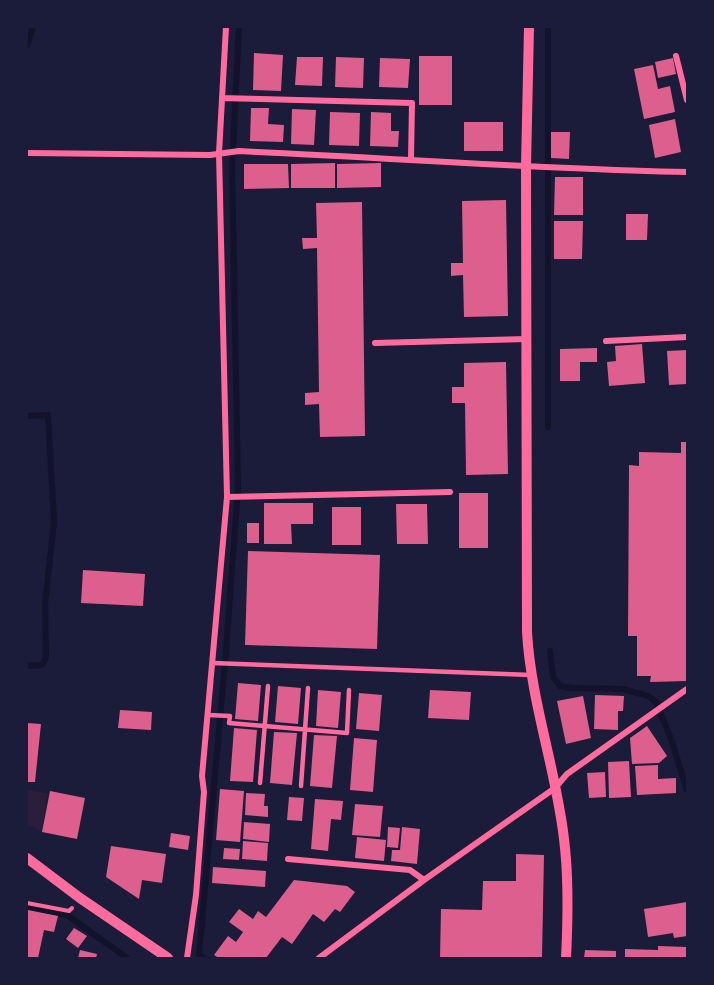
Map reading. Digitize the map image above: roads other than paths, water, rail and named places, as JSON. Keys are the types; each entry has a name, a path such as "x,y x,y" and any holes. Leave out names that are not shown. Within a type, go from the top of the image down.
{"street":[{"path":"188,955 201,842 204,792 202,776 217,663 234,496 222,98 226,27"},
{"path":"529,27 526,166 527,632 531,675 564,839 568,919 566,958"},
{"path":"676,56 687,100"},
{"path":"222,98 412,103 411,159"},
{"path":"27,153 210,155 239,152 687,172"},
{"path":"606,341 687,337"},
{"path":"375,343 527,339"},
{"path":"234,496 450,492"},
{"path":"319,958 424,880 555,788 567,774 687,689"},
{"path":"27,858 80,898 168,958"},
{"path":"288,859 410,870 424,880"}],"lane":[{"path":"217,663 531,675"},
{"path":"260,783 268,686"},
{"path":"301,786 308,688"},
{"path":"211,715 230,716 229,723 346,733 349,690"}],"waterway":[{"path":"27,46 33,27"},
{"path":"204,958 199,955 238,488 232,166 239,27"},
{"path":"548,27 548,427"},
{"path":"27,416 48,415 54,522 45,604 46,657 42,665 27,666"},
{"path":"550,651 553,677 560,686 623,689 648,696 656,702 671,739 687,790"},
{"path":"27,907 67,915 127,958"}]}
